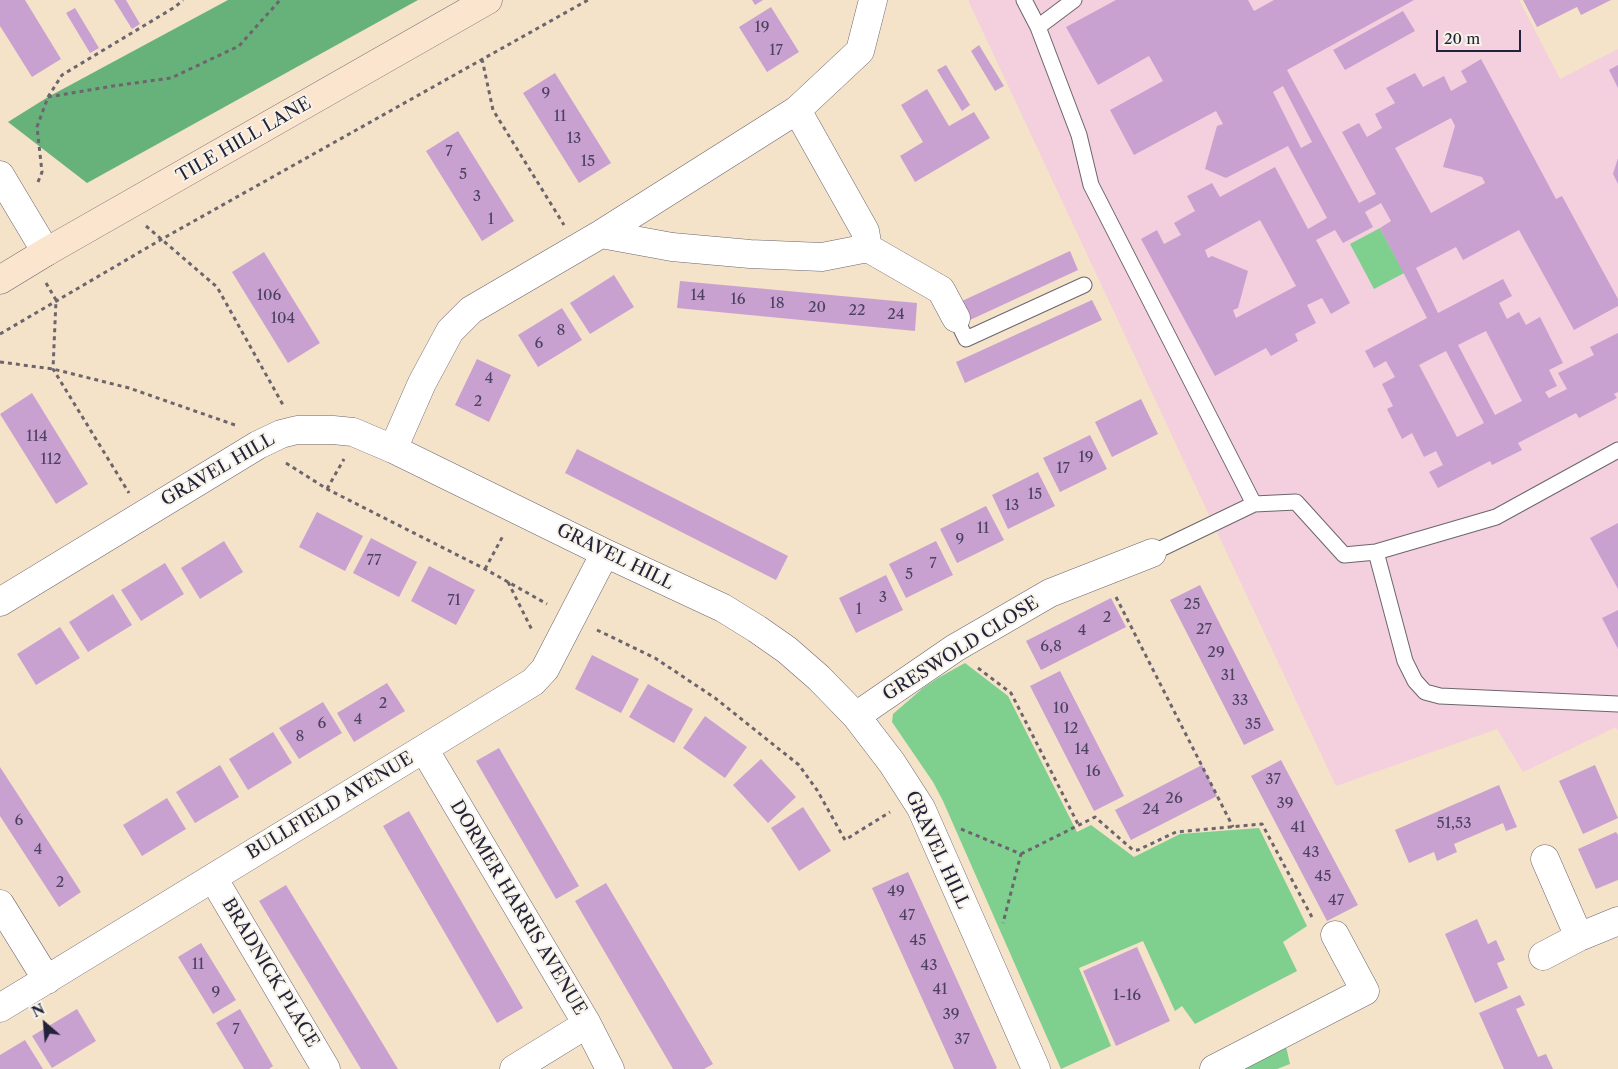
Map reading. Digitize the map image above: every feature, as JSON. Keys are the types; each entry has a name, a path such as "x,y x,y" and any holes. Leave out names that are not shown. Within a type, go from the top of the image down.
{"main road":[{"name":"TILE HILL LANE","path":"0,280 45,265 488,0"}],"street":[{"path":"393,449 422,383 450,331 471,310 601,234 797,110 860,52 873,0"},
{"path":"797,110 865,231 868,248"},
{"path":"0,175 24,215 45,265"},
{"path":"601,234 672,247 750,254 822,257 868,248 941,290 956,318"},
{"name":"GRAVEL HILL","path":"0,602 258,445 281,434 297,430 333,430 358,434 393,449 605,553 723,608 787,650 819,678 856,716 892,763 921,808 1036,1069"},
{"name":"GRESWOLD CLOSE","path":"856,716 955,648 1050,593 1152,552"},
{"name":"BULLFIELD AVENUE","path":"0,1008 533,682 549,663 605,553"},
{"name":"DORMER HARRIS AVENUE","path":"424,749 587,1024 610,1069"},
{"path":"1545,859 1579,937"},
{"name":"BRADNICK PLACE","path":"213,878 326,1069"},
{"path":"0,904 47,980"},
{"path":"1543,956 1579,937 1618,921"},
{"path":"1214,1069 1365,992 1335,935"},
{"path":"514,1069 587,1024"}],"lane":[{"path":"1024,0 1038,26 1079,135 1091,185 1254,504"},
{"path":"1038,26 1074,0"},
{"path":"956,318 966,339 1084,285"},
{"path":"1152,552 1254,504 1296,502 1344,555 1376,552 1496,517 1618,450"},
{"path":"1376,552 1405,661 1415,681 1425,692 1440,696 1618,704"}],"path":[{"path":"24,215 42,172 36,127 48,97 62,76 168,12 183,0"},
{"path":"48,97 171,78 239,46 280,0"},
{"path":"0,334 162,239 588,0"},
{"path":"482,60 493,110 578,247"},
{"path":"162,239 217,287 297,430"},
{"path":"45,265 56,300 53,369 142,515"},
{"path":"0,362 53,369 129,388 248,430 258,445 327,489 485,569 573,618 655,658 715,698 800,765 817,790 845,840 914,798"},
{"path":"327,489 358,434"},
{"path":"485,569 517,509"},
{"path":"1103,572 1234,827"},
{"path":"508,582 549,663"},
{"path":"955,648 1011,693 1078,824"},
{"path":"983,948 998,940 1021,854 1095,817 1134,850 1138,850 1176,832 1262,824 1315,923 1335,935"},
{"path":"932,832 949,824 1021,854"}],"shaded area":[{"path":"968,0 1519,0 1560,79 1618,49 1618,731 1616,727 1523,772 1497,729 1336,786"}],"green space":[{"path":"228,0 418,0 87,183 8,122 48,97"},
{"path":"1380,228 1404,273 1374,289 1350,244"},
{"path":"965,663 1008,696 1077,832 1091,825 1134,857 1180,834 1259,828 1307,926 1283,942 1297,971 1195,1024 1182,1006 1175,1011 1143,941 1079,968 1111,1046 1061,1069 943,801 933,782 892,722 893,714 923,688"},
{"path":"1285,1042 1290,1064 1277,1069 1237,1069"}],"building":[{"path":"0,0 25,0 61,59 32,77 0,26"},
{"path":"114,0 126,0 140,24 132,29"},
{"path":"752,0 763,0 755,5"},
{"path":"1116,0 1248,0 1254,11 1274,0 1414,0 1287,70 1359,203 1376,194 1342,132 1359,123 1367,137 1382,128 1375,114 1395,103 1386,88 1415,73 1423,87 1444,76 1451,91 1467,82 1461,71 1481,59 1556,199 1562,196 1618,299 1618,306 1574,330 1519,230 1463,260 1456,247 1416,268 1438,313 1503,279 1512,296 1499,303 1507,319 1519,312 1526,325 1540,317 1563,363 1549,370 1557,386 1545,392 1549,398 1567,389 1558,373 1594,355 1590,347 1618,333 1618,392 1614,394 1617,398 1579,418 1576,413 1518,443 1522,450 1492,465 1490,461 1438,488 1429,472 1443,465 1436,451 1424,457 1412,433 1402,439 1387,409 1393,406 1382,384 1395,377 1386,361 1374,368 1365,351 1427,318 1380,228 1391,221 1381,203 1365,212 1373,227 1343,243 1335,230 1316,240 1350,303 1331,314 1322,298 1307,305 1316,323 1295,334 1298,341 1271,356 1266,348 1215,376 1141,239 1157,230 1164,244 1181,235 1174,223 1195,211 1187,196 1212,183 1220,197 1275,167 1308,229 1327,218 1288,146 1226,178 1205,169 1217,126 1223,124 1216,111 1134,155 1110,110 1163,81 1149,56 1098,85 1066,27","holes":["1283,86 1312,142 1301,148 1273,92","1451,118 1455,126 1443,167 1482,177 1485,183 1431,213 1395,148","1260,220 1296,286 1236,318 1233,310 1238,308 1248,271 1212,256 1208,258 1205,250","1486,331 1522,401 1495,415 1458,345","1446,351 1484,423 1457,437 1419,365"]},
{"path":"1523,0 1611,0 1581,15 1577,7 1537,27"},
{"path":"771,7 799,52 767,72 739,27"},
{"path":"75,8 99,48 90,53 66,13"},
{"path":"1403,11 1415,31 1345,70 1333,50"},
{"path":"979,45 1004,86 995,91 971,51"},
{"path":"946,65 970,105 962,111 937,70"},
{"path":"1618,65 1618,88 1609,70"},
{"path":"555,73 611,163 579,183 523,93"},
{"path":"927,89 949,126 974,112 990,138 915,182 900,156 923,142 901,105"},
{"path":"458,131 514,221 482,241 426,151"},
{"path":"1618,158 1618,184 1613,174"},
{"path":"1070,251 1078,270 970,320 962,301"},
{"path":"264,252 320,343 288,363 232,272"},
{"path":"614,275 634,307 590,334 570,303"},
{"path":"680,281 917,303 915,331 677,308"},
{"path":"1092,300 1102,320 965,383 956,362"},
{"path":"562,308 582,340 538,367 518,335"},
{"path":"477,359 511,375 489,422 455,405"},
{"path":"32,393 88,484 56,504 0,414"},
{"path":"1141,399 1158,434 1112,457 1095,422"},
{"path":"1090,435 1107,469 1060,492 1043,458"},
{"path":"577,449 788,556 776,580 565,473"},
{"path":"1038,472 1055,506 1008,529 992,495"},
{"path":"986,506 1004,540 957,563 940,529"},
{"path":"317,512 363,536 345,571 299,547"},
{"path":"1618,523 1618,589 1590,538"},
{"path":"371,538 417,562 399,597 353,573"},
{"path":"224,541 243,572 200,599 181,568"},
{"path":"936,541 953,575 906,598 889,564"},
{"path":"165,563 184,594 141,621 121,590"},
{"path":"429,566 475,590 456,625 411,601"},
{"path":"886,575 903,610 856,633 839,598"},
{"path":"1200,585 1274,730 1244,745 1170,600"},
{"path":"113,594 132,625 88,652 69,622"},
{"path":"1111,598 1126,627 1041,670 1026,641"},
{"path":"1618,610 1618,649 1602,618"},
{"path":"60,627 80,658 36,685 17,654"},
{"path":"592,655 639,679 621,713 575,689"},
{"path":"1060,671 1124,796 1094,811 1030,686"},
{"path":"387,683 405,711 354,742 337,713"},
{"path":"648,684 693,709 674,743 629,717"},
{"path":"323,702 342,733 299,759 279,728"},
{"path":"705,716 747,747 725,778 683,748"},
{"path":"273,732 292,763 248,790 229,759"},
{"path":"499,748 579,886 556,899 476,761"},
{"path":"761,759 796,797 768,823 733,785"},
{"path":"1281,760 1358,905 1327,921 1251,776"},
{"path":"220,765 239,797 195,823 176,792"},
{"path":"1202,765 1217,796 1131,840 1115,810"},
{"path":"1595,765 1618,818 1583,834 1559,781"},
{"path":"0,767 81,892 59,907 0,816"},
{"path":"1499,785 1517,827 1506,831 1503,823 1454,844 1457,852 1437,861 1434,852 1409,863 1395,830"},
{"path":"167,798 186,829 142,856 123,825"},
{"path":"803,807 831,851 799,871 771,828"},
{"path":"409,811 523,1008 497,1023 383,826"},
{"path":"1616,832 1618,835 1618,880 1596,889 1578,849"},
{"path":"908,872 997,1068 995,1069 954,1069 872,888"},
{"path":"606,883 713,1064 704,1069 673,1069 575,901"},
{"path":"286,885 398,1069 361,1069 259,901"},
{"path":"1477,919 1488,944 1496,940 1505,960 1497,963 1508,988 1475,1003 1445,934"},
{"path":"201,943 236,1000 213,1014 178,957"},
{"path":"1137,947 1170,1021 1116,1046 1083,971"},
{"path":"1520,995 1525,1005 1516,1009 1538,1057 1546,1054 1553,1069 1504,1069 1479,1013"},
{"path":"77,1009 96,1041 52,1068 32,1036"},
{"path":"240,1009 273,1066 269,1069 244,1069 216,1023"},
{"path":"25,1040 43,1069 0,1069 0,1055"}]}
